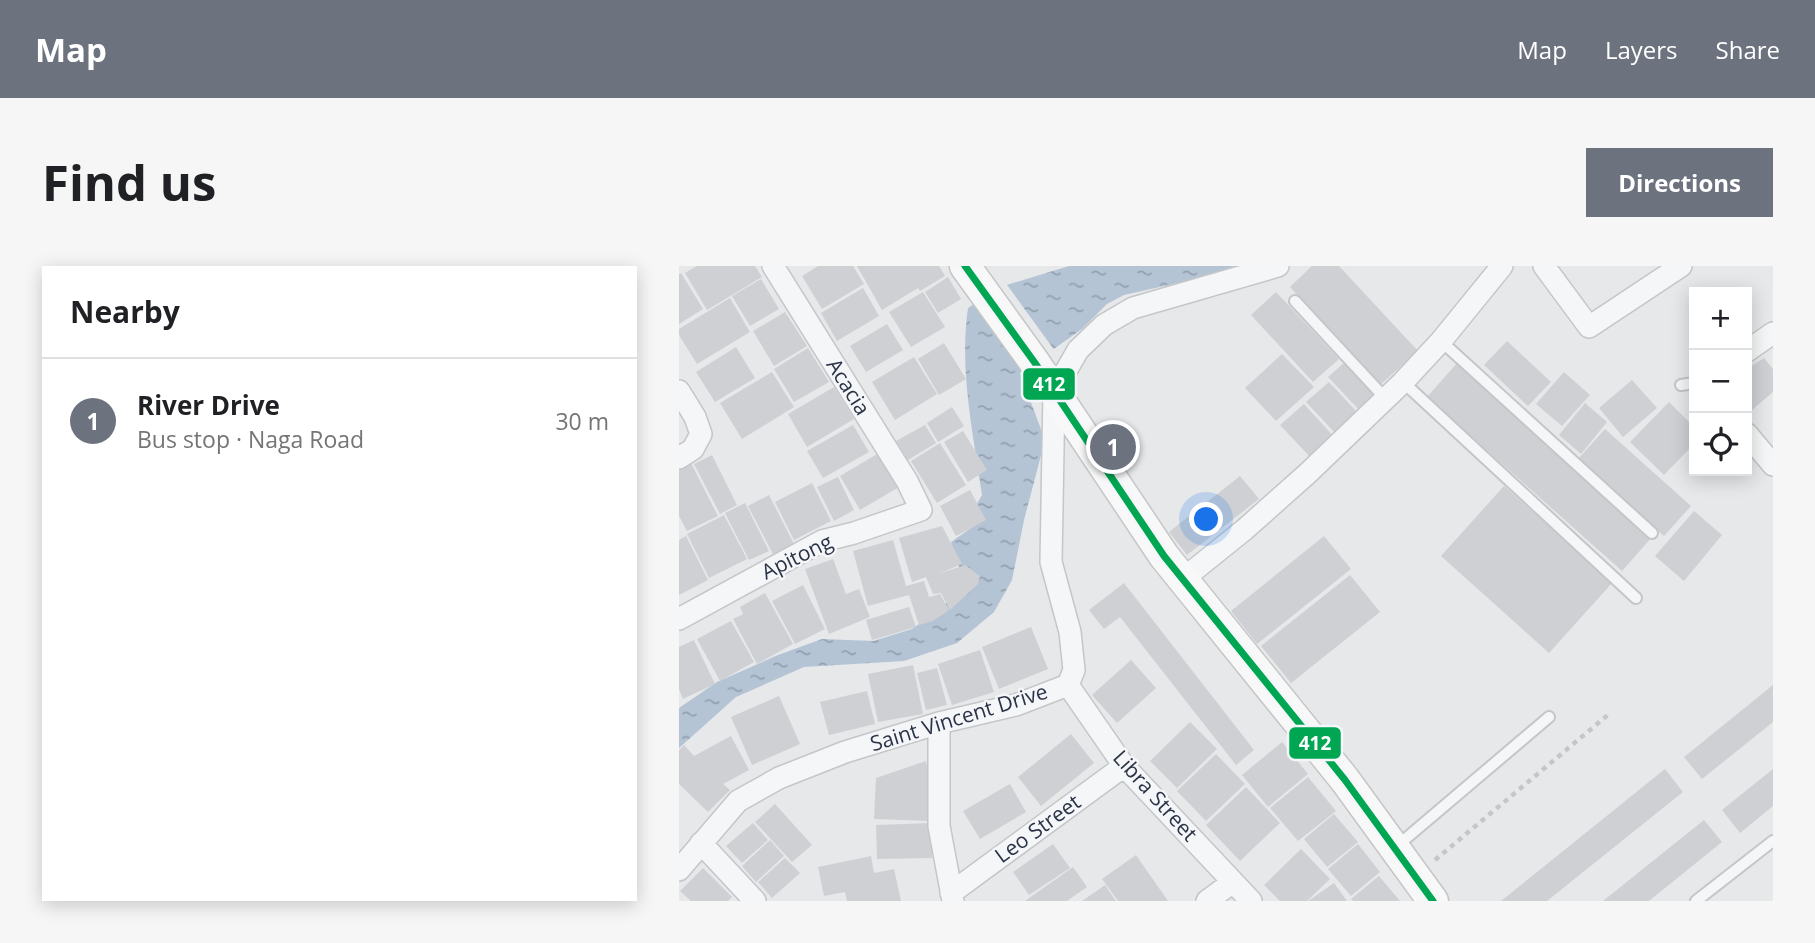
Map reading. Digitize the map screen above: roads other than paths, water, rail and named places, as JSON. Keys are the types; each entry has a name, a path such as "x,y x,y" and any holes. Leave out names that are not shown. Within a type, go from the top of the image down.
{"main road":[{"path":"965,266 1183,579 1345,780 1433,901"}],"street":[{"name":"Acacia","path":"773,266 907,481 921,510"},
{"path":"1054,392 1078,350 1104,326 1133,308 1278,266"},
{"path":"1183,579 1307,474 1403,382 1502,266"},
{"path":"1554,269 1589,327 1681,266"},
{"path":"1748,350 1773,333"},
{"path":"679,391 695,417 701,434 693,449 679,458"},
{"name":"Saint Vincent Drive","path":"679,870 738,801 779,778 845,752 939,723 1016,705 1068,685 1074,670 1070,632 1051,562 1054,392"},
{"path":"1752,440 1773,466"},
{"name":"Apitong","path":"679,619 822,541 921,510"},
{"name":"Libra Street","path":"1068,685 1124,766 1251,901"},
{"path":"939,723 939,826 952,897"},
{"name":"Leo Street","path":"952,897 1124,766"},
{"path":"701,843 755,901"},
{"path":"1206,901 1233,882"}],"lane":[{"path":"1295,301 1385,398"},
{"path":"1440,341 1652,533"},
{"path":"1403,382 1636,598"},
{"path":"1681,385 1689,384"},
{"path":"1395,848 1549,717"},
{"path":"1696,901 1773,841"}],"water":[{"path":"1069,266 1235,266 1200,278 1124,295 1107,304 1082,329 1020,373 1045,440 1012,580 994,612 957,643 904,661 804,667 736,697 679,748 679,708 717,682 822,639 873,641 912,629 943,607 964,582 951,542 984,519 975,507 982,495 966,378 968,308 1000,287"}],"place":[{"name":"River Drive","path":"1113,447"}]}
